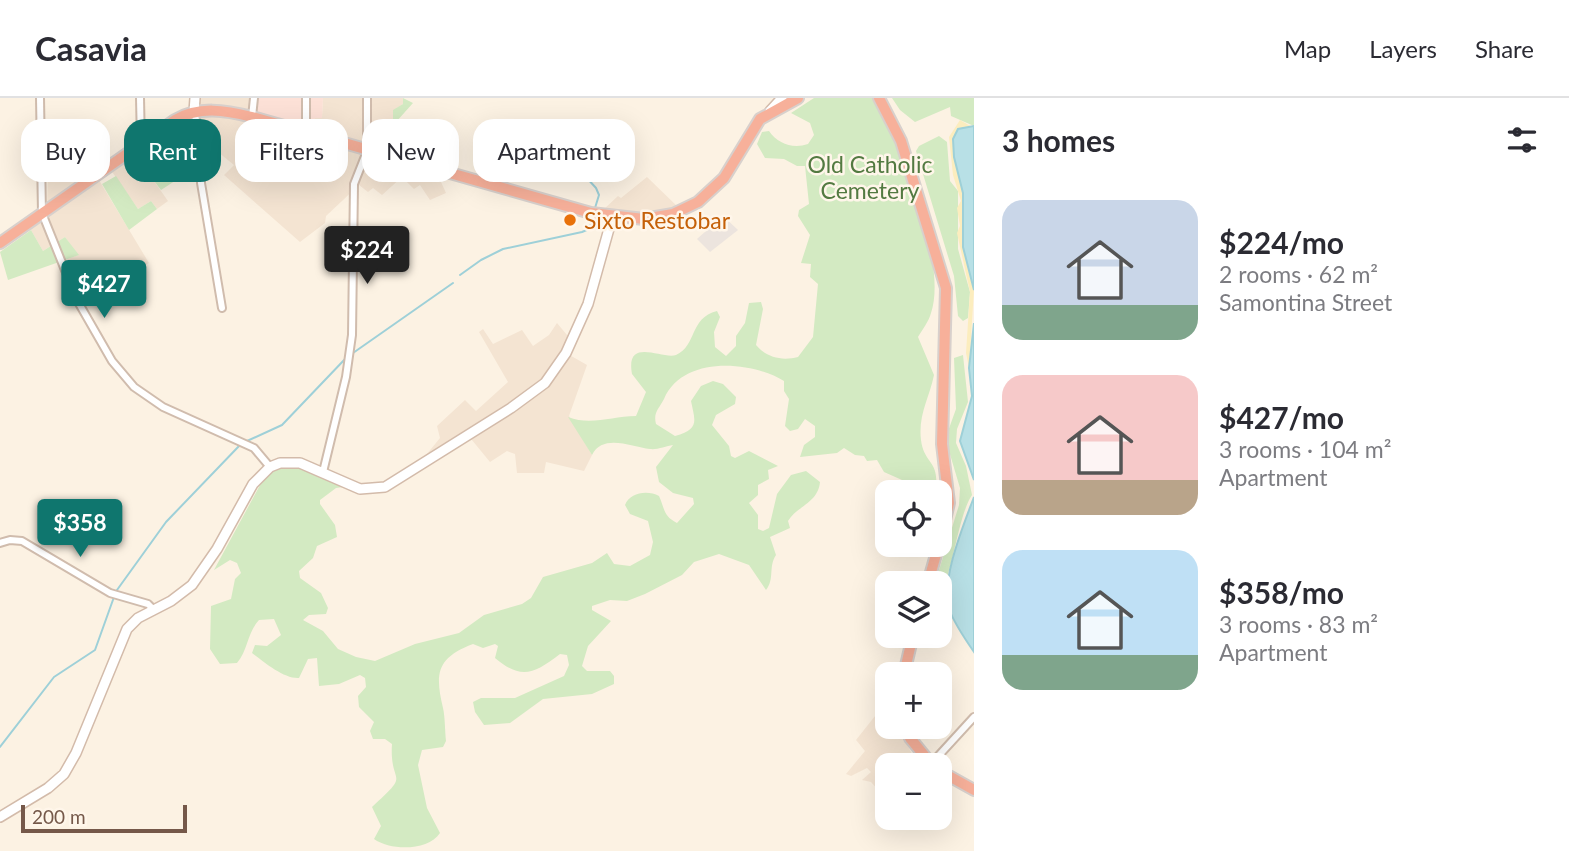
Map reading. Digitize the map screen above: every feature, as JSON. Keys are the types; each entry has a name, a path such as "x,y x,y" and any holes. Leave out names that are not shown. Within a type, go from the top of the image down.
{"highway":[{"path":"459,176 612,218 659,217 698,202 724,178 754,126 769,113 798,98"},
{"path":"879,98 901,141 946,288 942,444 946,480"},
{"path":"177,119 194,112 221,110 258,119"},
{"path":"0,243 124,156"},
{"path":"911,739 923,753"},
{"path":"952,778 974,790"}],"street":[{"path":"40,98 42,213 77,300 112,361 134,387 163,407 254,448 270,467"},
{"path":"140,98 140,119"},
{"path":"195,98 194,112 201,139 201,183 222,308"},
{"path":"251,117 254,98"},
{"path":"306,98 306,119"},
{"path":"367,98 367,119"},
{"path":"769,113 782,98"},
{"path":"323,472 346,377 354,300 354,184 362,165"},
{"path":"0,817 48,788 64,774 76,753 127,629 138,618 171,601 192,585 217,549 253,484 270,467 291,461 360,489 385,487 511,408 545,383 566,353 589,304 612,218"},
{"path":"0,543 22,541 110,593 148,604 153,609"},
{"path":"942,753 974,717"}],"shaded area":[{"path":"193,98 252,98 248,119 235,119 235,182 348,182 348,119 315,119 322,117 323,98 403,98 403,104 393,111 393,119 362,119 362,182 396,182 382,195 373,188 368,192 359,185 326,216 325,223 300,242 224,175 234,165 221,154 221,119 183,119 194,112"},
{"path":"257,98 323,98 322,118 268,119 254,115"},
{"path":"124,156 124,182 155,182 168,201 157,209 151,201 138,209 110,169 110,165"},
{"path":"647,177 679,208 636,216 603,210 618,196 621,198"},
{"path":"48,182 100,182 149,263 81,298 77,290 71,292 60,262 78,255 65,237 43,251 27,223 47,209"},
{"path":"407,182 441,182 446,193 430,200 420,185 414,189"},
{"path":"723,216 738,230 710,252 697,239"},
{"path":"557,323 572,341 566,353 587,365 569,416 592,455 584,471 546,462 544,473 517,473 515,454 507,451 490,462 467,434 422,460 440,438 437,426 465,400 476,411 508,382 479,332 483,329 493,344 522,330 533,346 549,335"},
{"path":"875,716 875,739 904,739 912,753 875,753 875,786 871,782 862,780 871,772 867,768 851,776 846,774 865,751 856,740"}],"green space":[{"path":"403,98 413,103 399,119 393,119 393,110 403,104"},
{"name":"Old Catholic Cemetery","path":"814,98 872,98 898,147 928,236 933,265 935,291 930,316 918,337 934,375 920,431 923,448 934,468 936,480 902,480 884,472 877,460 867,461 864,456 855,455 844,448 837,453 800,457 804,445 815,437 815,426 805,419 798,429 790,431 785,426 789,399 784,391 784,381 770,374 737,366 719,366 686,375 673,385 664,399 656,413 656,424 675,436 689,430 694,423 691,401 701,386 713,381 723,384 736,397 735,404 716,415 712,425 729,446 731,456 735,458 749,451 778,466 768,470 769,479 758,485 758,495 749,503 758,515 758,529 763,531 769,528 777,494 791,475 806,471 820,482 811,500 788,521 790,528 770,537 776,555 769,586 766,590 749,565 719,554 694,562 682,575 645,594 627,601 610,600 592,606 592,610 611,621 588,646 582,666 587,671 610,671 614,676 614,684 592,694 543,699 510,723 484,725 475,712 473,702 481,698 515,698 564,676 569,665 567,655 560,654 535,670 520,672 495,658 498,646 495,644 483,648 473,644 461,649 445,661 439,677 446,741 443,747 422,750 418,765 427,808 440,833 434,839 418,846 399,847 381,843 374,839 381,826 372,807 392,788 396,778 392,744 385,739 373,739 370,731 374,722 359,707 358,696 366,687 365,678 360,675 339,684 319,686 317,658 308,659 299,678 287,676 274,669 252,653 255,645 267,646 281,635 274,619 259,620 237,663 220,664 210,649 211,606 231,599 235,579 241,573 237,563 230,560 214,570 266,474 286,467 306,467 316,470 343,487 336,488 320,500 335,525 337,537 317,546 313,558 299,571 300,578 321,593 328,608 326,614 309,615 303,620 323,631 338,649 356,657 375,661 415,644 459,633 484,615 522,604 531,598 543,577 592,563 607,553 614,564 630,566 650,555 653,542 648,521 630,514 625,505 635,495 655,494 659,496 667,515 677,523 694,504 693,498 673,493 659,482 656,467 673,445 653,449 610,443 597,448 592,455 568,417 593,421 636,416 646,392 632,374 631,362 634,356 646,352 676,355 683,351 702,320 717,311 720,317 714,332 715,347 726,356 736,346 736,336 745,323 749,303 761,302 763,309 756,345 765,353 786,359 798,357 813,337 818,284 810,277 811,264 801,263 810,235 798,216 799,210 809,204 805,166 797,166 784,159 765,158 757,144 762,132 769,131 786,144 808,144 814,135 810,123 791,113"},
{"path":"892,98 974,98 974,126 951,116 950,107 915,122 900,110"},
{"path":"939,136 947,142 950,181 958,191 958,249 970,292 968,318 963,321 958,316 954,276 916,151 919,146"},
{"path":"116,176 138,209 151,201 157,209 129,230 102,184 110,182"},
{"path":"155,182 173,182 161,190"},
{"path":"31,230 43,251 65,237 79,255 8,280 0,252"},
{"path":"963,355 968,402 957,429 956,443 966,466 972,495 963,517 949,571 939,571 943,557 952,557 952,528 959,505 960,488 947,434 956,409 954,358"}],"sand":[{"path":"960,120 972,127 958,129 953,139 954,157 963,193 963,247 974,290 969,368 966,353 970,292 957,233 960,226 957,208 961,201 953,175 949,137"}],"water":[{"path":"974,126 974,290 963,247 963,193 954,157 953,139 958,129"},
{"path":"974,323 974,480 960,441 972,396 969,368"},
{"path":"974,497 974,652 952,616 952,571 950,571"}],"waterway":[{"path":"591,182 599,195 595,208"},
{"path":"460,275 503,249 582,232 589,229 592,220"},
{"path":"353,353 453,283"},
{"path":"247,441 282,425 346,358"},
{"path":"117,590 166,522 240,445"},
{"path":"0,747 54,677 95,650 114,597"}],"place":[{"name":"Sixto Restobar","path":"570,220"}]}
